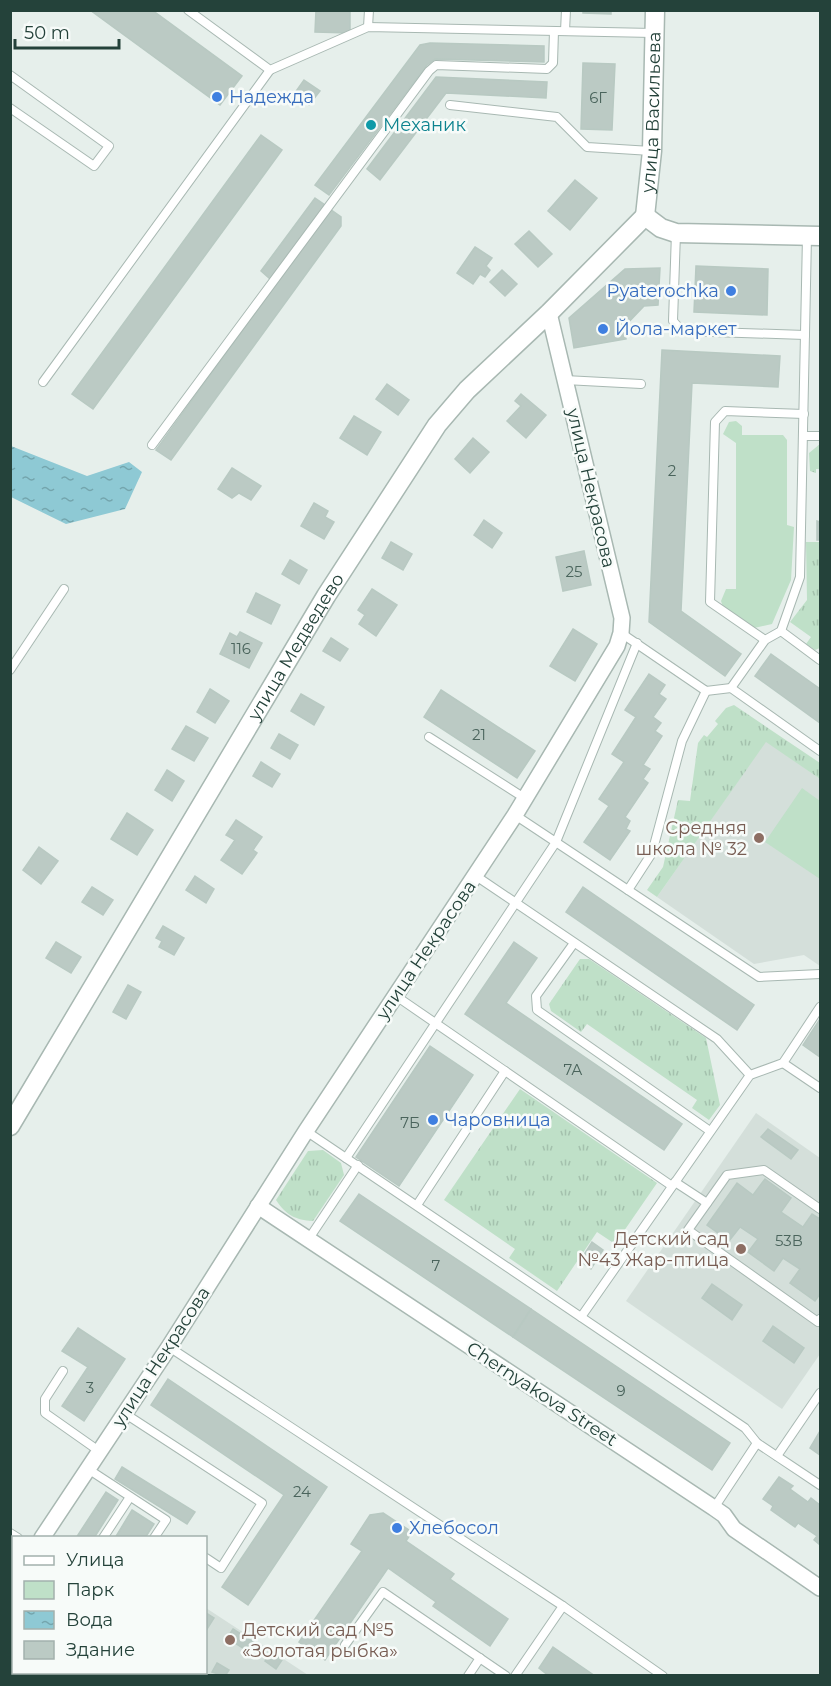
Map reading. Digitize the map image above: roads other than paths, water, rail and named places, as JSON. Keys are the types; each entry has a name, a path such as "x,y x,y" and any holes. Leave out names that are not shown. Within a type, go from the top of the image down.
{"street":[{"name":"улица Васильева","path":"645,216 652,151 655,10"},
{"path":"645,216 661,228 676,233 814,236"},
{"name":"улица Медведево","path":"10,1126 326,596 437,425 467,390 549,313 645,216"},
{"name":"улица Некрасова","path":"43,1536 169,1347 306,1131 516,815 617,646 622,618 549,313"},
{"name":"Chernyakova Street","path":"258,1206 714,1508 724,1515 734,1529 820,1588"}],"lane":[{"path":"188,10 270,70"},
{"path":"368,27 369,10"},
{"path":"565,31 566,10"},
{"path":"44,382 270,70 368,27 654,33"},
{"path":"152,445 429,71 436,65 547,69 553,63 555,31"},
{"path":"10,75 109,146 94,166 10,108"},
{"path":"450,105 557,117 587,147 652,151"},
{"path":"676,233 673,321 682,331 806,335"},
{"path":"731,688 765,640 781,630 800,577 806,335 814,236"},
{"path":"565,380 641,384"},
{"path":"765,640 710,602 716,422 725,411 804,414"},
{"path":"803,436 820,436"},
{"path":"10,670 64,589"},
{"path":"781,630 818,656"},
{"path":"621,633 706,691 731,688 820,751"},
{"path":"346,1158 556,843 637,643"},
{"path":"628,890 652,853 682,741 706,691"},
{"path":"429,737 526,799"},
{"path":"516,815 759,977 820,974"},
{"path":"476,876 717,1039 750,1076"},
{"path":"574,943 536,996 537,1010 710,1131"},
{"path":"396,996 673,1184 707,1203"},
{"path":"581,1317 750,1076 783,1063 820,1007"},
{"path":"783,1063 820,1088"},
{"path":"417,1205 506,1071"},
{"path":"306,1131 745,1428 757,1443 820,1485"},
{"path":"308,1240 358,1166"},
{"path":"820,1209 764,1170 727,1175 688,1230 818,1322 820,1319"},
{"path":"169,1347 563,1606 663,1676"},
{"path":"63,1371 45,1399 45,1413 99,1451"},
{"path":"777,1456 820,1393"},
{"path":"124,1413 262,1503 221,1568 207,1559"},
{"path":"714,1508 757,1443"},
{"path":"88,1469 166,1520 155,1536"},
{"path":"104,1536 130,1497"},
{"path":"345,1645 383,1592 506,1676"},
{"path":"515,1676 563,1606"},
{"path":"468,1676 480,1658"}],"water":[{"path":"11,446 87,476 129,462 142,472 125,509 66,524 11,497"}],"place":[{"name":"Надежда","path":"217,97"},
{"name":"Механик","path":"371,125"},
{"name":"Pyaterochka","path":"731,291"},
{"name":"Йола-маркет","path":"603,329"},
{"name":"Средняя школа № 32","path":"759,838"},
{"name":"Чаровница","path":"433,1120"},
{"name":"Детский сад №43 Жар-птица","path":"741,1249"},
{"name":"Хлебосол","path":"397,1528"},
{"name":"Детский сад №5 «Золотая рыбка»","path":"230,1640"}]}
